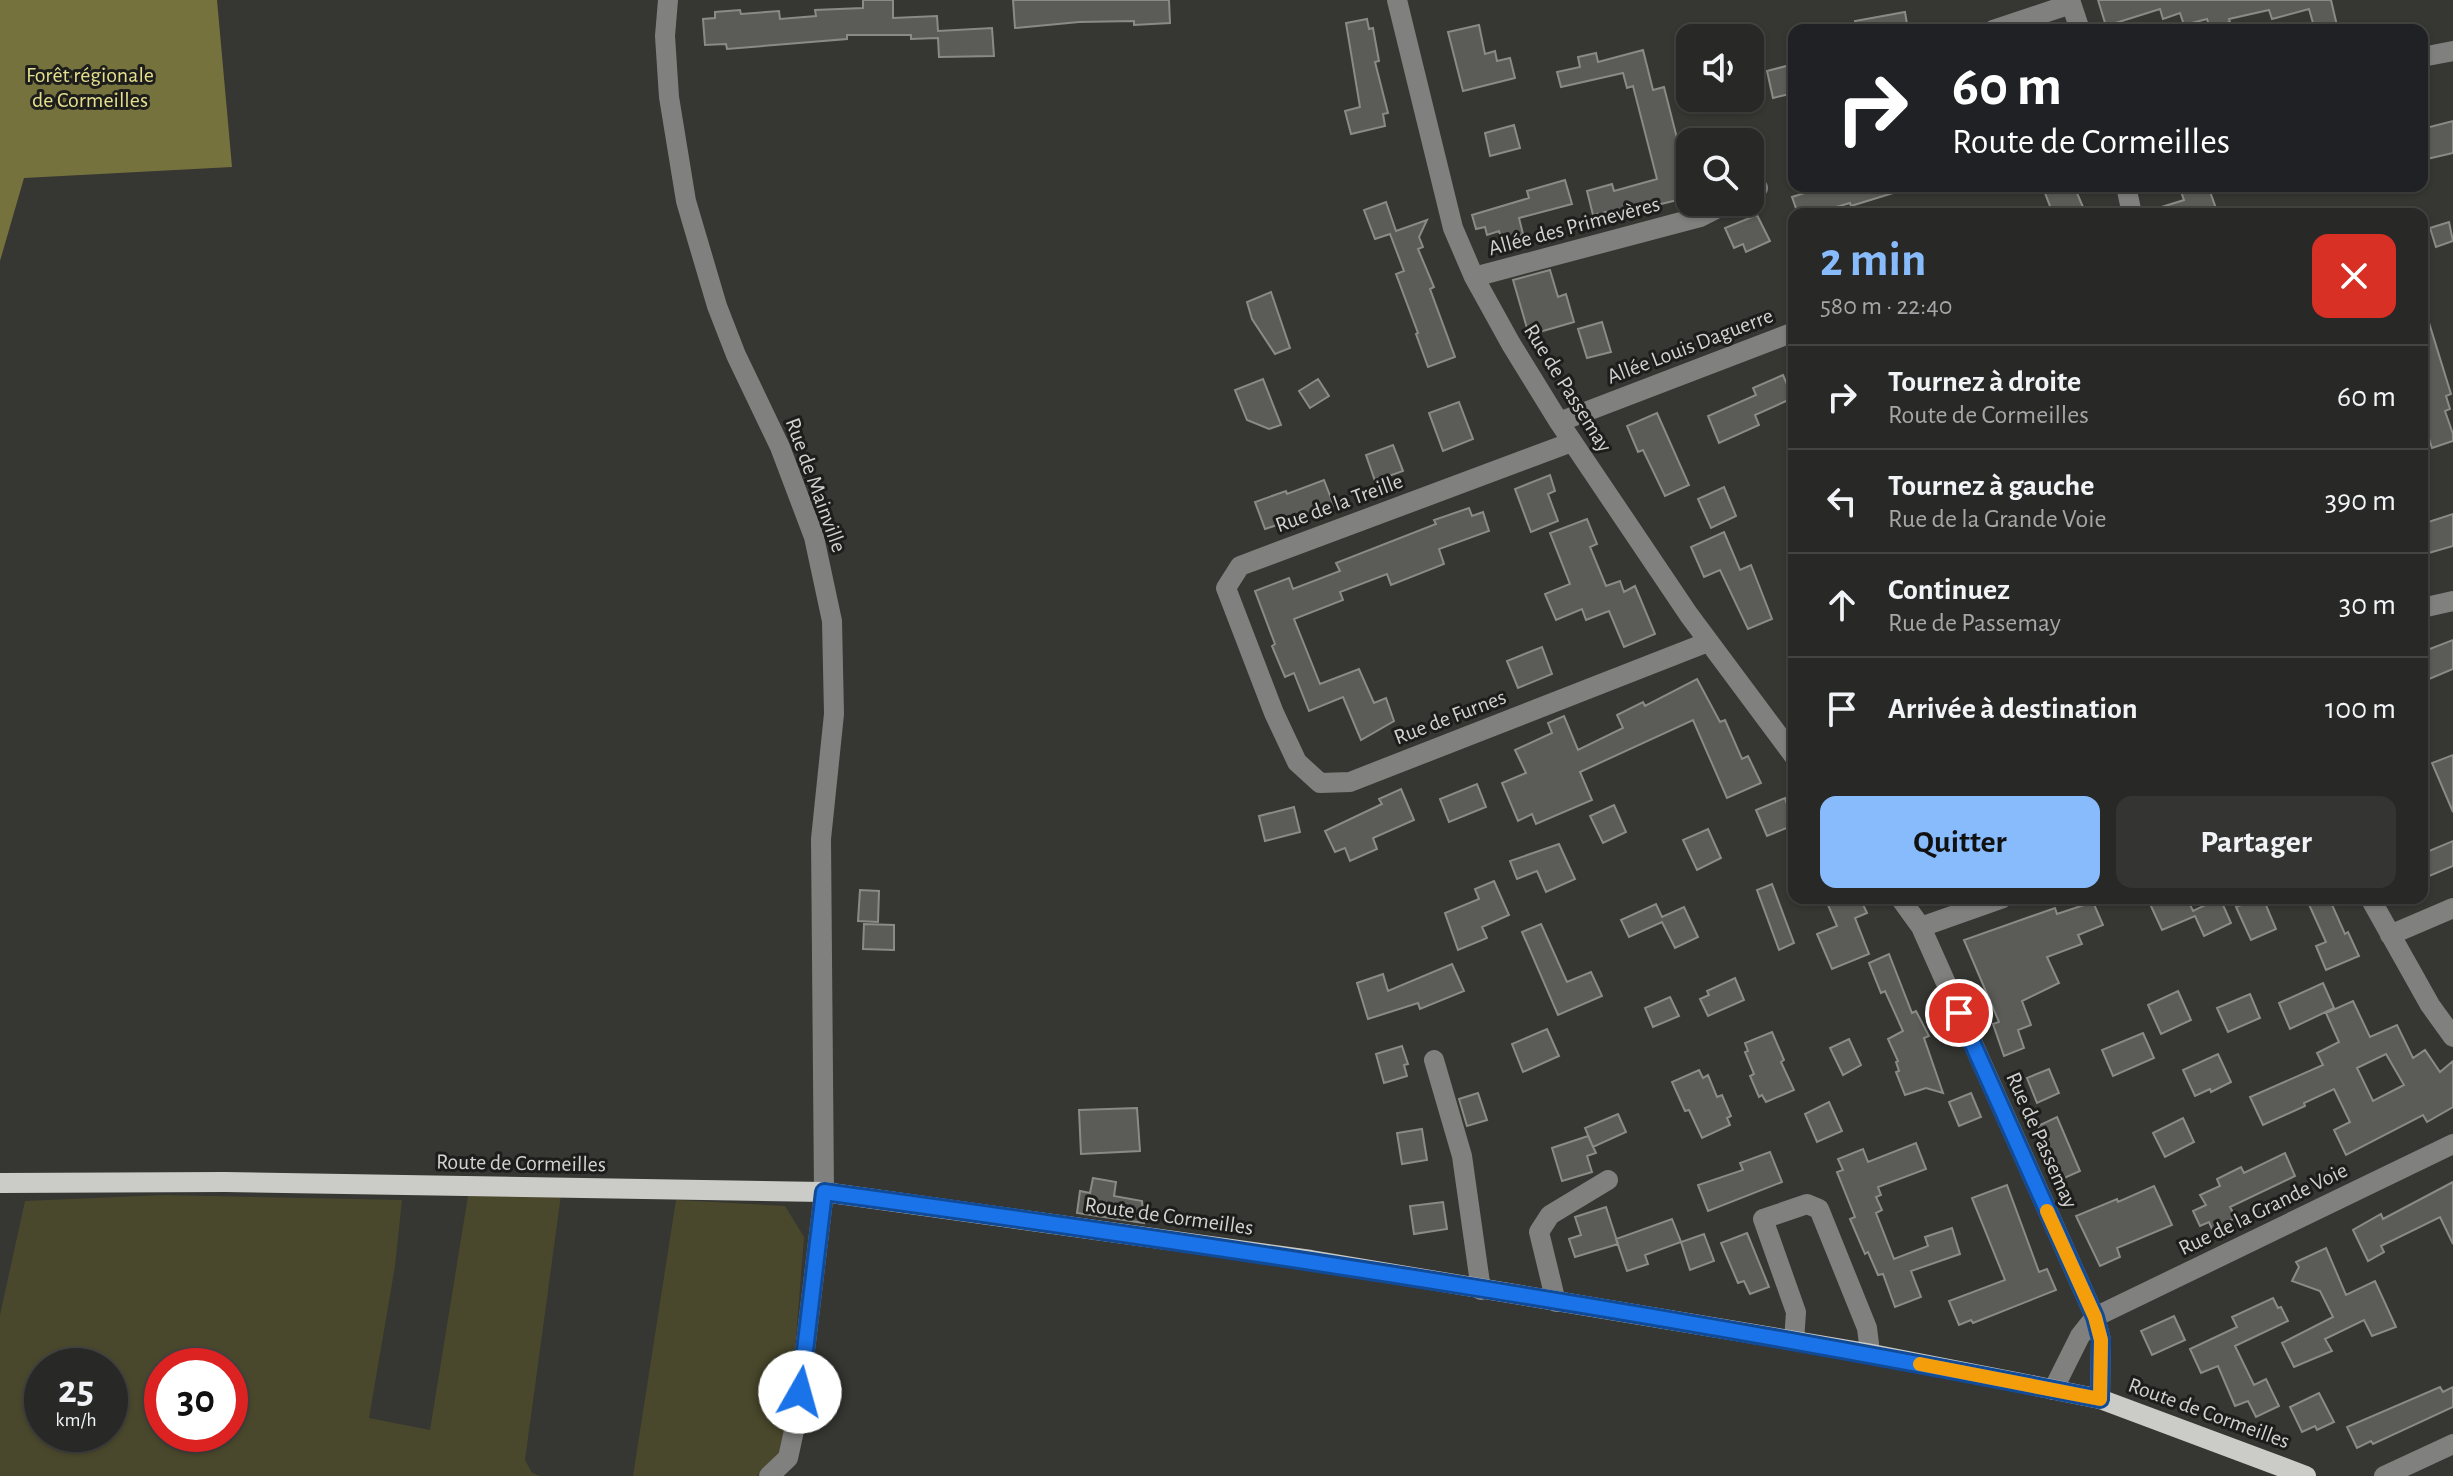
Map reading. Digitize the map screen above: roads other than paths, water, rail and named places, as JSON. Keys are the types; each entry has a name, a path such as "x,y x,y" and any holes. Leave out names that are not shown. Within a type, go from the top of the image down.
{"main road":[{"name":"Route de Cormeilles","path":"0,1183 225,1182 824,1192 1311,1260 1867,1353 2100,1399 2306,1476"}],"street":[{"name":"Rue de Mainville","path":"668,0 665,36 669,97 686,201 717,306 736,355 780,447 814,537 832,621 834,714 821,839 824,1192 797,1417 788,1458 769,1476"},
{"name":"Rue de Passemay","path":"1397,0 1453,228 1474,277 1511,344 1572,442 1708,642 1788,748"},
{"path":"2010,24 2070,2 2078,24"},
{"path":"2428,56 2453,51"},
{"name":"Allée des Primevères","path":"1474,277 1702,216"},
{"name":"Allée Louis Daguerre","path":"1559,422 1788,334"},
{"name":"Rue de la Treille","path":"1262,680 1226,588 1240,566 1572,442"},
{"path":"2428,607 2453,601"},
{"name":"Rue de Furnes","path":"1262,680 1297,762 1320,783 1350,782 1708,642"},
{"name":"Rue de Passemay","path":"1904,904 1921,927 2095,1317"},
{"path":"1921,927 1986,904"},
{"path":"2373,904 2430,1005 2453,1037"},
{"path":"2390,935 2453,908"},
{"path":"1434,1060 1462,1156 1481,1290"},
{"name":"Rue de la Grande Voie","path":"2095,1317 2453,1144"},
{"path":"1556,1302 1539,1232 1550,1215 1608,1180"},
{"path":"1794,1341 1796,1312 1763,1219 1807,1204 1819,1209 1867,1328 1867,1353"},
{"path":"2053,1390 2080,1336 2095,1317"},
{"path":"2095,1317 2101,1340 2100,1399"},
{"path":"2384,1476 2453,1444"}],"park label":[{"name":"Forêt régionale de Cormeilles","path":"90,88"}]}
